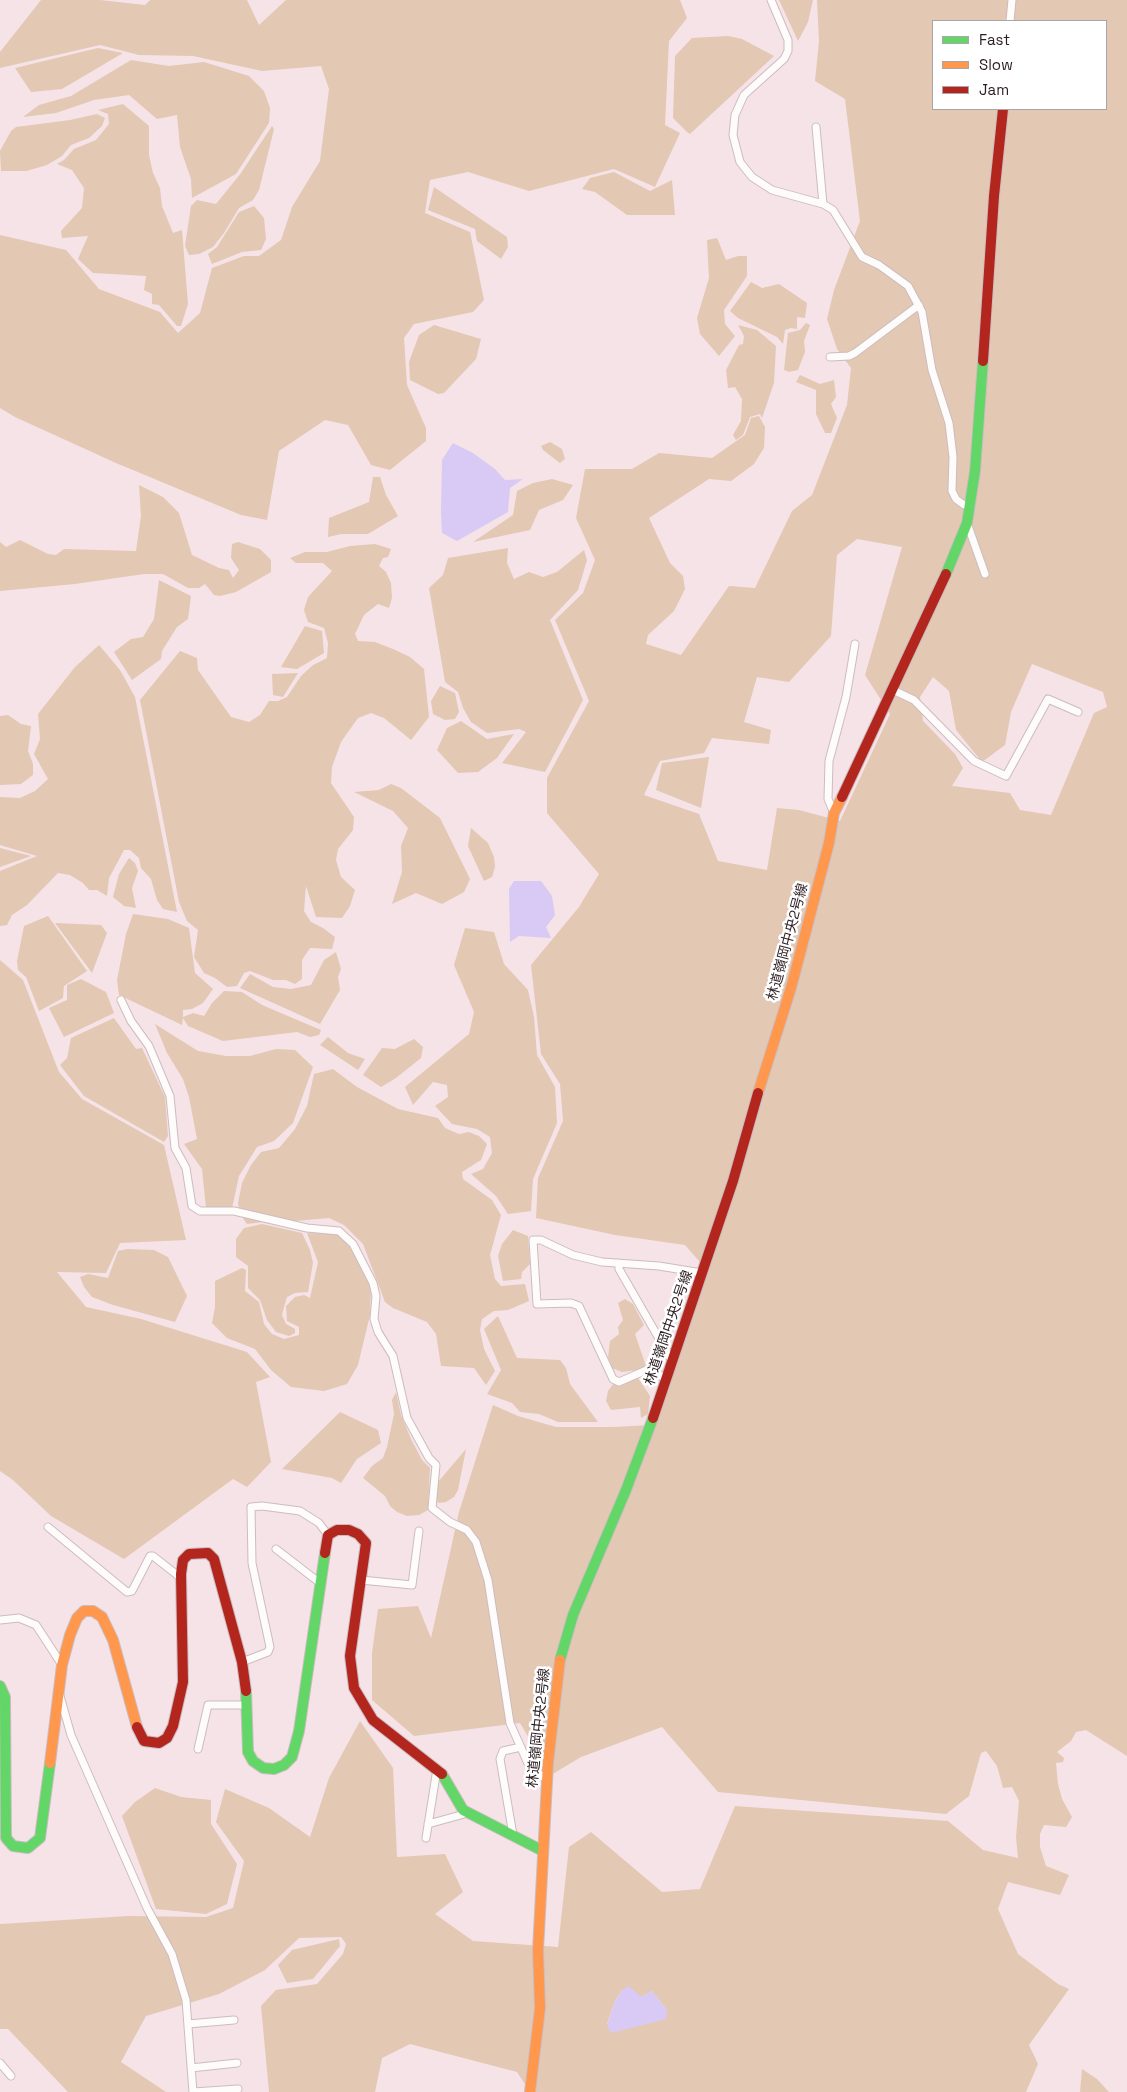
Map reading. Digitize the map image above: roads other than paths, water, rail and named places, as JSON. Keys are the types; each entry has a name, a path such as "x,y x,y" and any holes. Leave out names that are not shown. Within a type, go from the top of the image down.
{"street":[{"path":"771,0 788,40 788,51 784,59 744,95 735,115 733,135 740,162 760,184 772,190 823,204 833,210 862,257 879,265 908,286 922,312 932,370 950,423 953,457 952,491 956,499 964,505 971,506"},
{"path":"1010,20 1012,0"},
{"name":"林道嶺岡中央2号線","path":"530,2092 540,2008 538,1950 543,1851 547,1779 559,1663 573,1615 626,1490 666,1380 733,1181 753,1107 790,988 829,843 834,813 954,558 967,524 971,506 994,196 1003,110"},
{"path":"816,127 823,204"},
{"path":"830,357 849,356 855,353 919,305"},
{"path":"967,524 986,574"},
{"path":"834,813 828,799 829,761 846,697 855,644"},
{"path":"893,690 914,700 974,760 1006,776 1048,699 1078,712"},
{"path":"120,1000 131,1021 149,1046 170,1096 175,1148 186,1168 192,1206 200,1211 234,1211 306,1228 339,1231 353,1244 373,1283 376,1296 374,1319 378,1332 393,1356 407,1418 428,1458 436,1466 432,1508 450,1522 467,1530 476,1542 488,1580 510,1723 530,1768 547,1779"},
{"path":"666,1380 651,1368 619,1382 613,1379 580,1306 571,1303 537,1304 533,1240 541,1240 573,1255 602,1262 702,1273"},
{"path":"619,1263 619,1269 672,1361"},
{"path":"242,1662 268,1652 270,1647 252,1563 251,1507 262,1506 300,1511 319,1524 328,1535"},
{"path":"48,1527 127,1592 132,1591 150,1556 153,1556 181,1578"},
{"path":"0,1686 5,1697 6,1838 13,1846 34,1845 40,1838 62,1666 70,1635 77,1618 84,1611 93,1611 102,1618 113,1640 139,1732 144,1740 159,1743 167,1738 173,1726 183,1682 181,1578 183,1560 189,1554 208,1553 214,1559 242,1662 247,1705 246,1743 253,1761 263,1768 274,1770 284,1765 292,1757 299,1731 328,1535 336,1530 349,1530 358,1534 366,1544 350,1656 354,1688 373,1720 442,1772 463,1810 543,1851"},
{"path":"362,1580 412,1585 419,1531"},
{"path":"276,1549 320,1583"},
{"path":"1,1618 26,1620 36,1625 62,1666"},
{"path":"58,1690 71,1735 147,1908 172,1954 186,2000 193,2092 238,2089"},
{"path":"198,1749 208,1706 214,1704 247,1705"},
{"path":"513,1835 500,1759 503,1751 521,1747"},
{"path":"426,1838 437,1769"},
{"path":"428,1824 468,1812"},
{"path":"188,2024 234,2020"},
{"path":"0,2063 11,2076"},
{"path":"192,2068 237,2063"}]}
